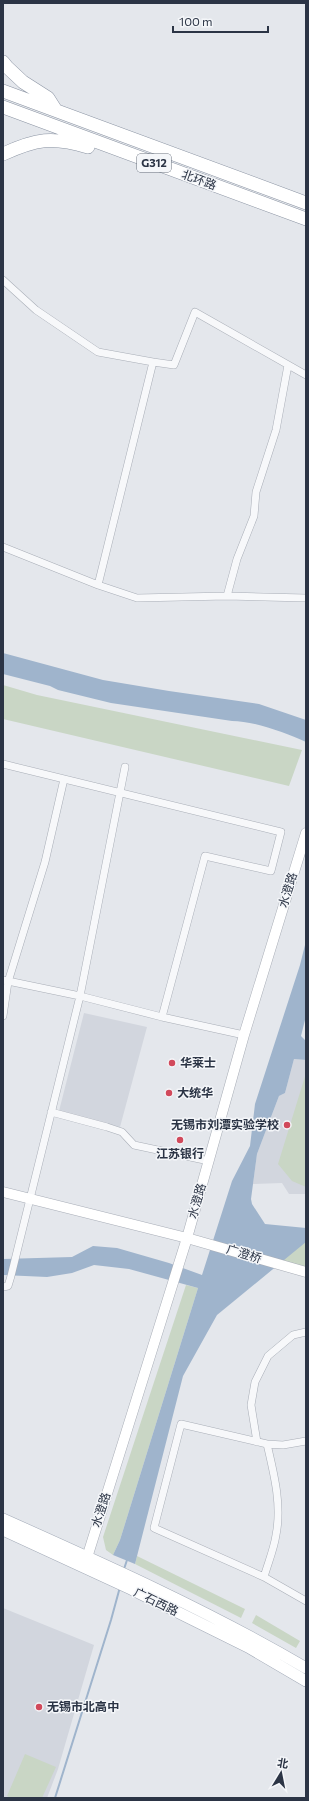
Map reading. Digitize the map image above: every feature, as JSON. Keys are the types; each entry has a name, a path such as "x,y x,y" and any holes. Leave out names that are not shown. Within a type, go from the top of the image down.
{"highway":[{"path":"3,62 24,82 48,98 55,109"},
{"name":"北环路","path":"3,91 306,203"},
{"name":"北环路","path":"3,106 306,219"},
{"path":"3,154 29,142 42,140 74,142 103,151 142,159"}],"main road":[{"path":"3,1519 87,1556 111,1568 133,1584 222,1621 306,1668"},
{"name":"广石西路","path":"3,1530 106,1578 133,1584 248,1647 306,1681"}],"street":[{"path":"3,280 36,310 98,352 174,365 195,312 306,375"},
{"path":"98,585 154,362"},
{"path":"227,596 237,559 254,516 256,492 276,430 288,364"},
{"path":"3,547 98,585 138,598 227,596 306,598"},
{"path":"3,764 280,832 271,871 205,856 162,1017"},
{"path":"3,1287 8,1286 11,1276 80,996 125,767"},
{"path":"3,1016 6,981 44,862 64,779"},
{"name":"水澄路","path":"84,1568 180,1262 244,1035 306,833"},
{"path":"6,981 80,996 162,1017 244,1035"},
{"path":"51,1112 107,1126 122,1132 134,1145 208,1161"},
{"name":"广澄桥","path":"3,1192 208,1243 306,1272"},
{"path":"256,1442 250,1405 255,1382 268,1356 293,1335 306,1332"},
{"path":"306,1441 283,1445 267,1444 181,1424 154,1528 264,1577 306,1601"},
{"path":"264,1577 276,1535 278,1503 276,1481 267,1444"}],"shaded area":[{"path":"84,1013 147,1027 120,1127 59,1111"},
{"name":"无锡市刘潭实验学校","path":"294,1059 306,1060 306,1194 289,1194 282,1183 253,1184 257,1154 279,1096 285,1093"},
{"name":"无锡市北高中","path":"3,1608 94,1645 58,1769 47,1798 3,1798"}],"green space":[{"path":"3,685 37,695 302,750 289,786 3,719"},
{"path":"306,1073 306,1187 292,1181 278,1164"},
{"path":"305,1242 306,1267 281,1261"},
{"path":"186,1285 198,1288 120,1540 113,1555 106,1550 103,1537"},
{"path":"137,1556 245,1609 241,1618 135,1564"},
{"path":"256,1615 300,1641 296,1648 252,1623"},
{"path":"25,1754 56,1767 42,1798 11,1798 7,1796"}],"water":[{"path":"3,653 103,680 259,704 306,720 306,742 280,731 260,725 111,703 3,674"},
{"path":"306,941 306,1016 301,1036 306,1041 306,1060 294,1059 285,1093 279,1096 257,1154 251,1199 252,1204 265,1224 306,1228 306,1242 217,1315 183,1376 135,1564 113,1555 120,1540 198,1288 129,1269 94,1265 72,1273 47,1277 3,1275 3,1259 72,1257 93,1246 117,1248 169,1263 202,1275 232,1181 250,1146 255,1104 300,965"}],"waterway":[{"path":"124,1569 127,1560"},
{"path":"55,1798 120,1587"}],"place":[{"name":"华莱士","path":"172,1063"},
{"name":"大统华","path":"169,1093"},
{"name":"无锡市刘潭实验学校","path":"287,1125"},
{"name":"江苏银行","path":"180,1140"},
{"name":"无锡市北高中","path":"39,1707"}]}
